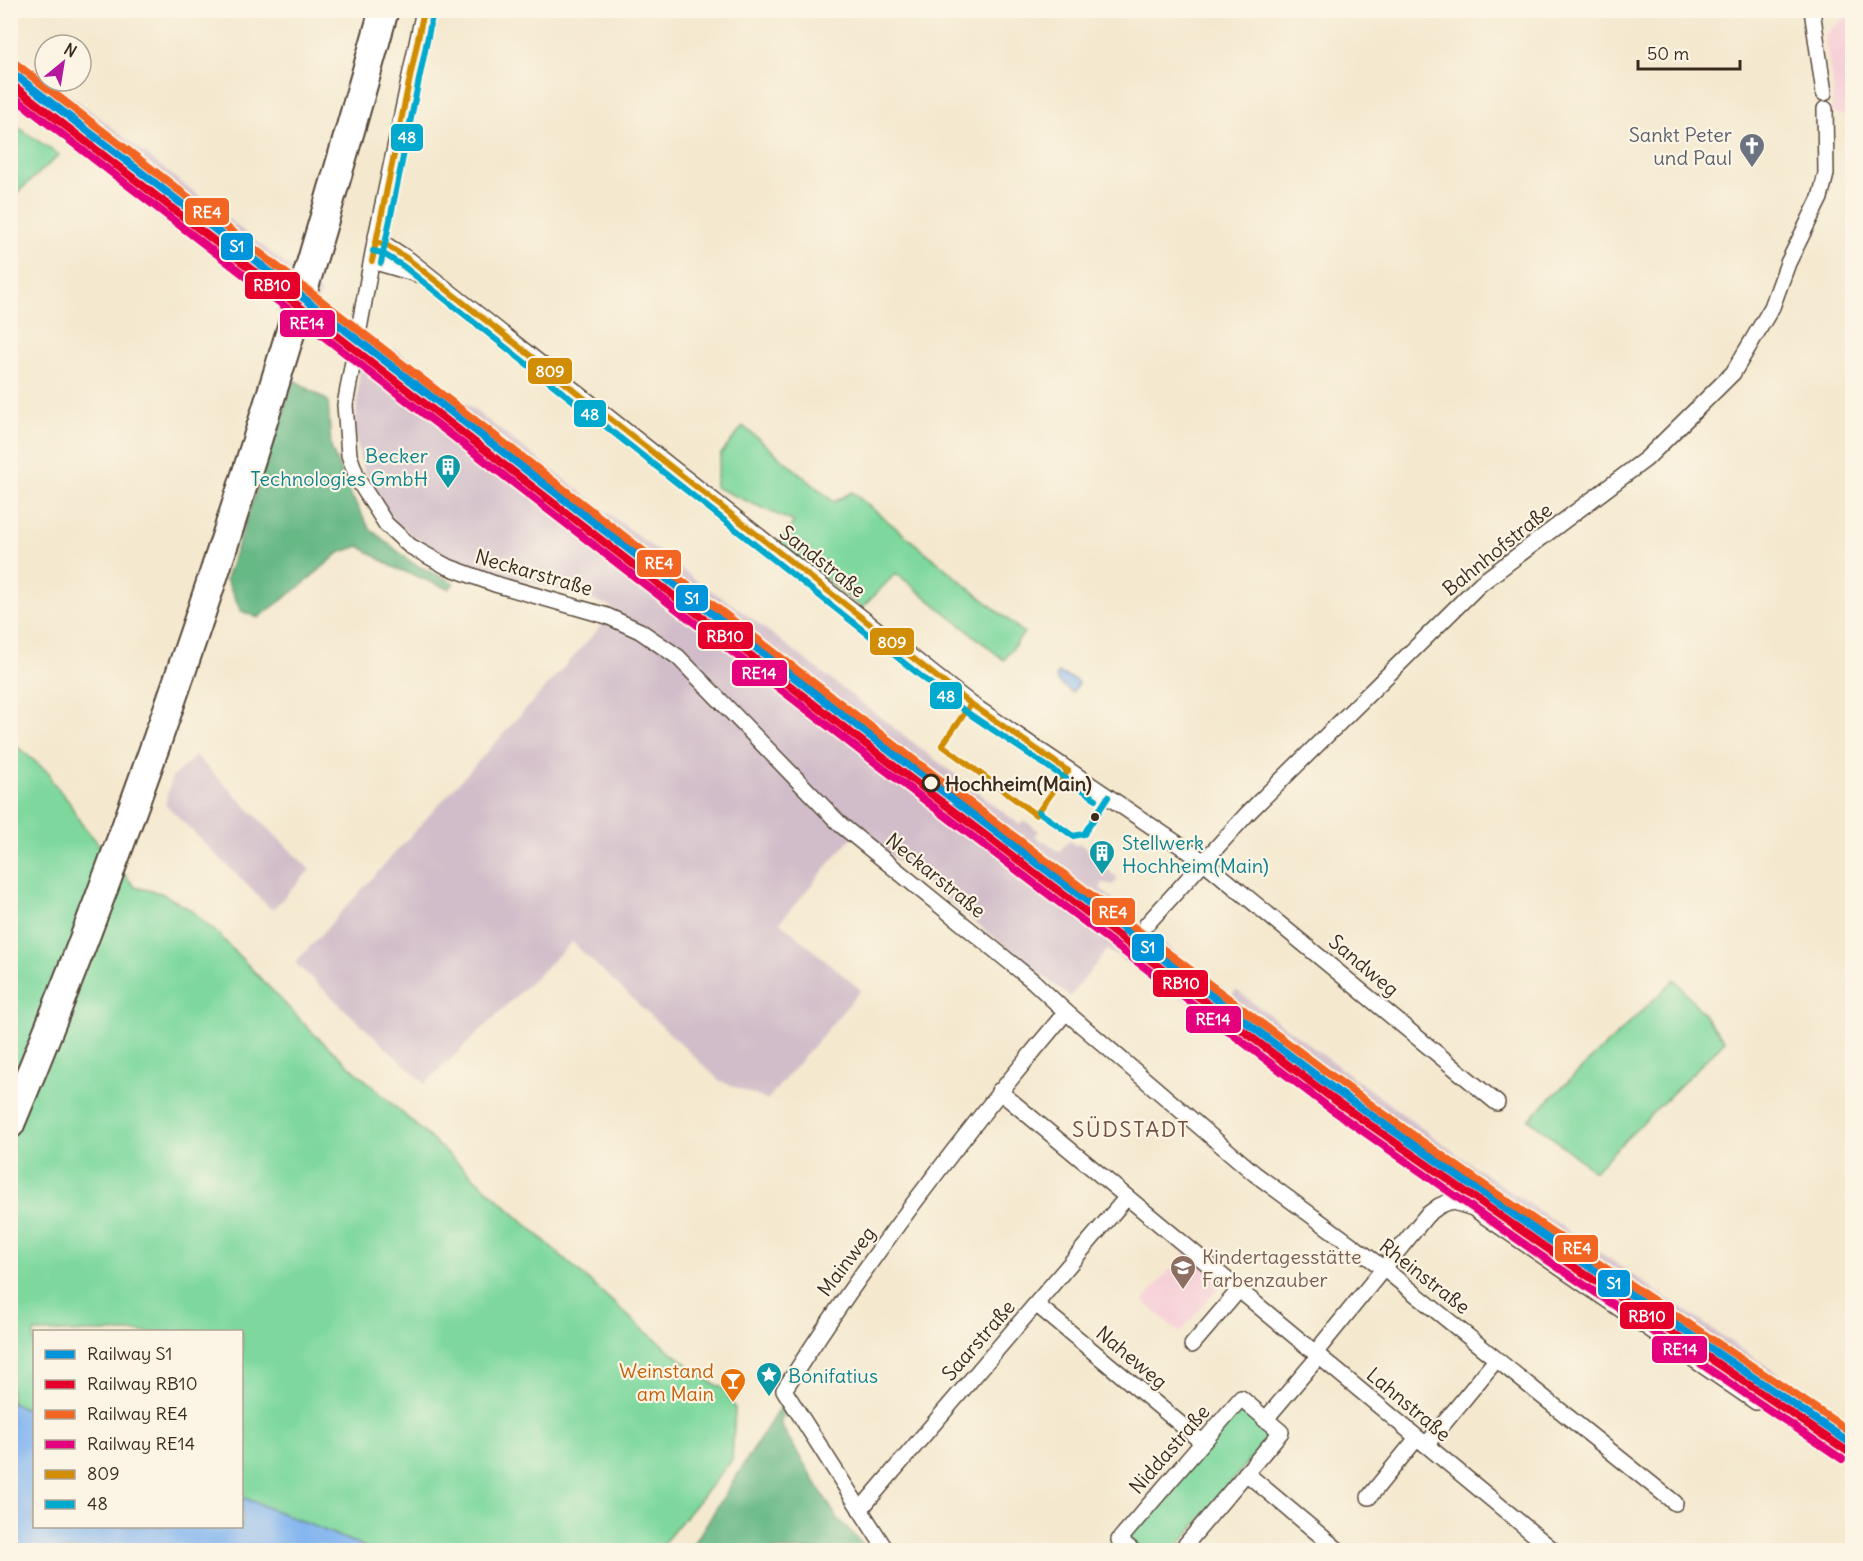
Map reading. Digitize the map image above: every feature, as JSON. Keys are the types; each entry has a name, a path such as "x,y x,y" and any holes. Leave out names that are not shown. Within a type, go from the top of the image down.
{"highway":[{"path":"10,1076 86,881 185,596 262,356 364,10"},
{"path":"10,1124 98,903 205,595 293,323 384,10"}],"street":[{"name":"Neckarstraße","path":"424,10 349,378 345,431 349,455 358,480 386,524 411,546 446,566 495,584 589,610 624,623 660,644 696,673 827,813 1033,981 1066,1012"},
{"path":"1812,10 1824,93"},
{"name":"Bahnhofstraße","path":"1147,924 1247,814 1480,584 1646,459 1733,373 1772,307 1788,263 1814,213 1826,174 1824,109"},
{"name":"Sandstraße","path":"375,242 408,259 429,278 971,704 1203,861"},
{"name":"Sandstraße","path":"372,261 429,278"},
{"name":"Sandweg","path":"1203,861 1497,1103"},
{"name":"Mainweg","path":"886,1551 784,1390 831,1316 999,1091 1066,1012"},
{"name":"Rheinstraße","path":"1066,1012 1255,1174 1383,1268 1675,1503"},
{"name":"Lahnstraße","path":"999,1091 1553,1551"},
{"name":"Saarstraße","path":"860,1510 1127,1197"},
{"path":"1265,1420 1427,1215 1451,1201 1462,1202 1756,1402"},
{"path":"1192,1345 1239,1290"},
{"name":"Naheweg","path":"1036,1304 1202,1442"},
{"path":"1369,1497 1496,1360"},
{"name":"Niddastraße","path":"1132,1551 1119,1540 1241,1398 1281,1432 1181,1551"},
{"path":"1246,1473 1338,1551"}],"shaded area":[{"path":"1851,11 1852,117 1831,113 1833,86 1824,36"},
{"path":"10,51 33,68 33,93 66,93 78,101 321,292 312,324 48,125 11,83"},
{"path":"394,348 694,579 746,614 1019,824 1025,821 1039,831 1035,836 1043,842 1045,841 1059,852 1069,840 1076,846 1079,843 1089,850 1094,859 1118,878 1113,885 1103,883 1100,888 1150,933 1232,996 1236,990 1466,1161 1784,1378 1768,1396 1444,1176 1289,1065 1107,950 1070,997 858,830 780,922 861,990 767,1100 720,1081 572,942 425,1084 295,963 614,612 608,605 453,560 412,536 391,517 373,491 361,463 355,434 360,362 384,379"},
{"path":"196,756 310,870 272,910 165,804 172,777"},
{"name":"Kindertagesstätte Farbenzauber","path":"1187,1250 1223,1282 1180,1333 1143,1301"}],"green space":[{"path":"10,118 19,128 59,155 11,198"},
{"path":"294,380 328,401 331,447 347,488 370,529 414,564 454,583 449,589 393,567 359,546 339,553 302,585 258,618 241,611 226,579"},
{"path":"743,426 834,502 852,492 1024,633 1004,660 896,573 862,608 779,542 794,522 715,487 721,454"},
{"path":"10,741 50,774 51,780 69,802 80,822 135,887 161,893 188,908 219,935 313,1033 645,1331 709,1381 724,1389 735,1408 732,1460 658,1550 372,1550 243,1497 243,1330 33,1330 33,1412 11,1402"},
{"path":"1675,979 1725,1041 1594,1171 1529,1119"},
{"path":"782,1404 787,1411 780,1421 786,1434 837,1518 869,1550 690,1550"},
{"path":"1239,1406 1271,1434 1175,1550 1144,1550 1128,1537"}],"water":[{"path":"1059,673 1076,680 1079,684 1072,692 1058,682 1056,677"},
{"path":"10,1402 33,1412 33,1528 243,1528 243,1497 372,1550 11,1550"}],"rail line":[{"name":"RE4","path":"16,64 1006,831 1340,1082 1530,1217 1852,1433"},
{"name":"S1","path":"10,71 887,749 1338,1092 1550,1240 1852,1444"},
{"name":"RB10","path":"10,83 881,756 1333,1099 1545,1247 1847,1451"},
{"name":"RE14","path":"10,94 876,763 1327,1106 1540,1255 1842,1459"}],"transit line":[{"name":"809","path":"372,261 424,10"},
{"name":"48","path":"381,263 433,12"},
{"name":"809","path":"375,242 386,245 408,259 971,704 1068,771"},
{"name":"48","path":"373,251 382,253 403,266 965,711 1096,799"},
{"name":"809","path":"971,704 942,745 1036,815 1068,771"},
{"name":"48","path":"1039,812 1073,836 1084,834 1108,797"}],"place":[{"name":"Sankt Peter und Paul","path":"1752,169"},
{"name":"Becker Technologies GmbH","path":"448,490"},
{"name":"Hochheim(Main)","path":"931,783"},
{"name":"Stellwerk Hochheim(Main)","path":"1102,876"},
{"name":"Kindertagesstätte Farbenzauber","path":"1183,1291"},
{"name":"Bonifatius","path":"769,1398"},
{"name":"Weinstand am Main","path":"733,1404"}],"district":[{"name":"SÜDSTADT","path":"1131,1129"}]}
